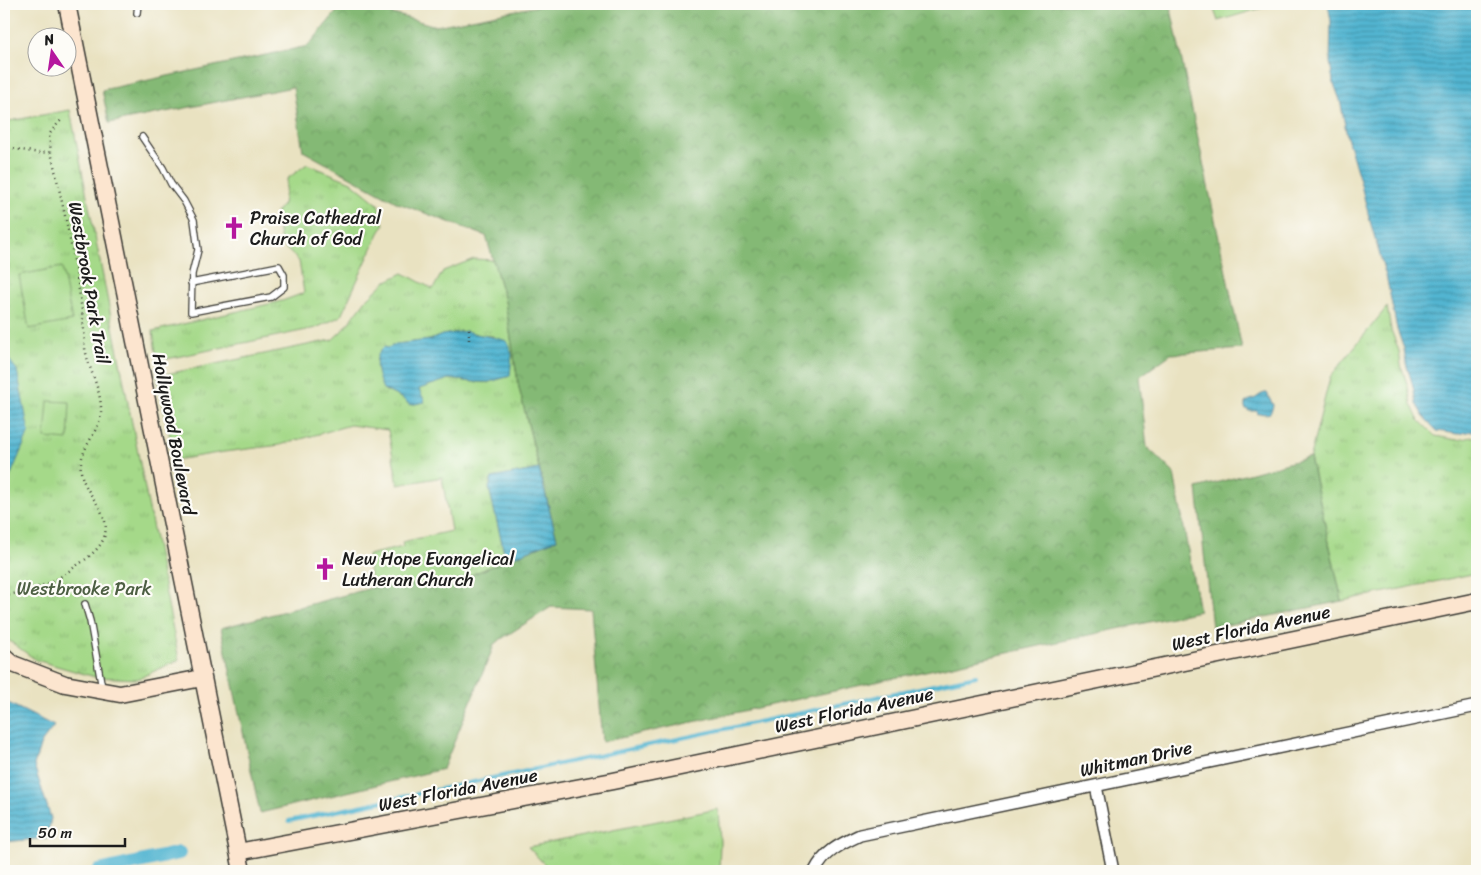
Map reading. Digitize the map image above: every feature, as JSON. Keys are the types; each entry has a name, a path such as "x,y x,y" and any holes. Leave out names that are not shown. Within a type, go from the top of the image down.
{"street":[{"name":"Hollywood Boulevard","path":"67,4 242,871"},
{"name":"West Florida Avenue","path":"238,852 612,781 1477,601"},
{"path":"4,656 13,664 65,684 120,694 202,678"},
{"name":"Whitman Drive","path":"815,871 820,861 836,846 860,835 1477,706"},
{"path":"1096,786 1114,871"}],"lane":[{"path":"137,14 138,4"},
{"path":"142,137 163,168 171,184 184,201 194,220 198,250 192,274 191,283 191,312 271,297 284,287 284,275 279,266 191,283"},
{"path":"85,604 90,621 102,691"}],"path":[{"name":"Westbrook Park Trail","path":"4,596 31,590 56,580 86,560 97,549 103,540 106,529 100,508 82,479 80,471 80,461 98,427 102,411 101,398 85,352 78,287 51,152 50,135 63,118"},
{"path":"4,147 39,153 51,152"},
{"path":"469,325 469,340"}],"green space":[{"path":"343,4 358,4 436,26 548,4 1170,4 1242,349 1171,354 1139,377 1147,447 1174,473 1199,611 602,742 591,609 551,607 495,643 443,769 260,813 221,628 371,588 454,582 557,539 519,388 505,301 486,236 398,203 303,151 293,87 109,123 102,90 308,46"},
{"path":"1212,4 1275,4 1218,21"},
{"name":"Westbrooke Park","path":"70,110 179,660 137,679 95,677 36,660 4,637 4,270 9,268 4,250 4,122"},
{"path":"307,164 351,182 378,204 384,225 341,316 316,328 157,361 153,331 282,301 304,293 299,261 281,244 276,213 283,204 287,179"},
{"path":"474,259 493,260 505,301 519,388 539,469 492,478 489,488 506,560 454,582 371,588 368,555 403,547 402,542 451,531 442,477 398,485 388,430 350,425 280,445 175,460 157,376 332,340 344,329 366,300 385,282 403,273 433,289 443,271","holes":["466,331 478,335 493,336 510,376 489,382 449,379 418,389 410,405 403,399 383,389 377,361 380,351 384,347 388,348 396,344 430,340 442,335"]},
{"path":"62,267 72,321 29,329 19,275"},
{"path":"1387,307 1391,330 1399,351 1411,404 1418,419 1435,436 1457,440 1477,436 1477,573 1342,601 1310,457 1330,377"},
{"path":"48,401 70,402 68,440 45,438"},
{"path":"1310,457 1342,601 1212,628 1197,488"},
{"path":"718,809 719,871 551,871 528,847"}],"water":[{"path":"1328,4 1477,4 1477,430 1458,434 1437,431 1423,416 1416,403 1404,349 1397,329 1387,280 1348,141 1340,100 1333,81 1330,62 1331,21"},
{"path":"466,331 507,341 512,354 510,376 489,382 449,379 419,389 425,402 410,405 403,399 383,389 377,373 376,361 384,347 388,348 396,344 430,340 442,335"},
{"path":"4,353 17,370 29,432 4,491"},
{"path":"1267,393 1273,405 1271,412 1268,414 1258,414 1257,411 1249,411 1245,408 1245,403"},
{"path":"539,469 557,539 506,560 489,488 492,478"},
{"path":"4,701 54,726 41,743 34,765 51,818 47,838 4,842"}],"waterway":[{"path":"289,821 976,676"},
{"path":"99,871 179,853"}],"place":[{"name":"Praise Cathedral Church of God","path":"234,228"},
{"name":"New Hope Evangelical Lutheran Church","path":"325,569"}]}
